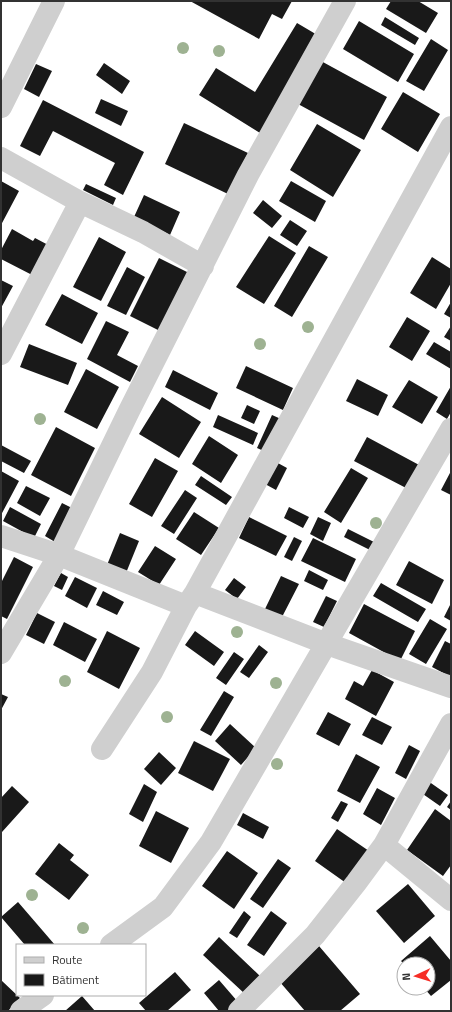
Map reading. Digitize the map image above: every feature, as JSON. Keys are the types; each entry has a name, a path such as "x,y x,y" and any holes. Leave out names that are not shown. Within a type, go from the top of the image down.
{"street":[{"path":"1,108 54,1"},
{"path":"1,653 59,555 129,411 248,175 345,1"},
{"path":"102,749 152,672 190,599 451,127"},
{"path":"1,158 80,202 143,232 203,266"},
{"path":"1,354 80,202"},
{"path":"112,944 163,907 212,842 451,429"},
{"path":"1,536 327,644 451,687"},
{"path":"239,1011 315,935 356,883 384,845 451,724"},
{"path":"384,845 451,900"},
{"path":"21,1011 42,996"}],"building":[{"path":"190,1 292,1 282,19 272,14 259,39"},
{"path":"391,1 418,1 438,13 426,33 386,9"},
{"path":"385,17 419,38 415,45 381,25"},
{"path":"359,21 414,54 398,82 343,49"},
{"path":"297,23 319,36 260,133 199,95 216,68 255,92"},
{"path":"431,39 448,50 424,91 406,81"},
{"path":"321,61 387,97 364,140 298,104"},
{"path":"104,63 130,81 122,94 96,75"},
{"path":"36,64 52,71 39,97 24,89"},
{"path":"403,92 440,114 418,152 381,129"},
{"path":"101,99 128,111 121,126 95,113"},
{"path":"43,100 144,152 123,195 104,185 115,163 53,131 40,156 20,146"},
{"path":"184,123 248,153 228,194 165,164"},
{"path":"317,124 361,150 333,197 290,170"},
{"path":"1,181 19,191 1,225"},
{"path":"291,181 326,201 315,222 279,201"},
{"path":"86,184 116,198 113,205 83,190"},
{"path":"144,195 180,212 170,235 134,217"},
{"path":"263,200 282,216 272,228 253,213"},
{"path":"290,220 307,231 297,246 280,235"},
{"path":"12,229 33,241 35,238 52,247 36,277 1,259 1,250"},
{"path":"269,236 296,253 264,304 236,287"},
{"path":"99,237 126,252 101,301 73,287"},
{"path":"309,246 328,257 292,317 274,306"},
{"path":"432,257 451,269 451,283 436,309 410,293"},
{"path":"159,258 191,274 162,332 130,316"},
{"path":"127,267 145,277 126,315 107,306"},
{"path":"1,280 13,286 1,308"},
{"path":"62,294 98,313 82,344 45,325"},
{"path":"451,302 451,318 444,314"},
{"path":"407,317 430,331 412,361 389,347"},
{"path":"106,321 129,332 117,355 138,366 130,382 87,359"},
{"path":"451,326 451,341 444,337"},
{"path":"434,342 451,352 451,369 426,354"},
{"path":"29,344 77,363 68,385 20,367"},
{"path":"246,366 293,388 283,410 236,388"},
{"path":"86,369 119,387 97,429 64,412"},
{"path":"173,370 218,393 210,410 165,387"},
{"path":"357,379 388,395 378,416 346,401"},
{"path":"409,380 438,397 422,424 392,407"},
{"path":"451,386 451,412 447,419 436,412"},
{"path":"162,397 201,422 179,458 139,434"},
{"path":"247,405 260,411 254,424 241,418"},
{"path":"218,415 258,433 253,445 213,427"},
{"path":"272,415 281,419 266,452 257,448"},
{"path":"56,427 95,448 71,496 31,475"},
{"path":"209,436 238,455 221,483 192,464"},
{"path":"367,437 421,466 408,489 354,461"},
{"path":"1,445 31,461 24,473 1,461"},
{"path":"155,458 178,471 152,517 129,504"},
{"path":"276,462 287,468 276,490 265,484"},
{"path":"351,468 368,478 341,523 324,512"},
{"path":"1,471 19,481 1,515"},
{"path":"451,471 451,495 441,490"},
{"path":"201,476 232,497 226,505 195,485"},
{"path":"26,486 50,498 40,516 17,503"},
{"path":"185,490 197,498 174,534 161,526"},
{"path":"62,503 72,508 55,542 45,536"},
{"path":"10,507 41,524 34,538 3,521"},
{"path":"289,507 309,517 303,528 284,518"},
{"path":"194,512 219,528 201,555 176,539"},
{"path":"249,517 287,536 276,556 239,538"},
{"path":"318,517 331,523 323,541 310,534"},
{"path":"348,529 376,543 372,551 344,537"},
{"path":"120,533 139,541 126,573 107,565"},
{"path":"294,537 302,541 292,561 284,557"},
{"path":"313,538 356,559 345,582 301,561"},
{"path":"155,546 176,559 159,585 138,572"},
{"path":"14,557 33,567 7,619 1,616 1,583"},
{"path":"409,561 444,580 432,604 396,585"},
{"path":"309,570 328,580 323,590 304,581"},
{"path":"61,573 68,577 62,590 54,586"},
{"path":"281,576 299,584 282,617 265,609"},
{"path":"75,577 97,588 87,608 65,596"},
{"path":"234,578 246,587 237,599 225,590"},
{"path":"381,583 426,609 418,622 373,596"},
{"path":"103,591 124,602 117,615 96,605"},
{"path":"326,596 337,601 324,627 313,622"},
{"path":"451,603 451,621 444,617"},
{"path":"364,604 415,631 400,661 349,633"},
{"path":"37,613 55,622 44,644 26,635"},
{"path":"430,619 447,629 426,664 409,654"},
{"path":"64,622 97,639 85,662 53,645"},
{"path":"107,631 140,648 119,689 87,672"},
{"path":"195,631 224,652 214,666 185,645"},
{"path":"445,641 451,644 451,677 432,667"},
{"path":"259,645 268,652 249,678 240,672"},
{"path":"234,652 244,659 226,685 216,678"},
{"path":"372,670 394,682 376,716 345,699 354,681 363,686"},
{"path":"224,691 234,697 211,736 200,730"},
{"path":"1,694 8,697 1,710"},
{"path":"328,712 351,724 339,746 316,734"},
{"path":"372,717 392,727 382,745 362,735"},
{"path":"230,724 256,748 241,765 215,741"},
{"path":"194,741 230,759 213,791 178,773"},
{"path":"409,745 420,751 406,779 395,773"},
{"path":"159,752 176,768 161,785 144,769"},
{"path":"356,754 380,767 360,803 337,791"},
{"path":"428,781 448,795 440,806 420,792"},
{"path":"144,784 157,792 143,822 129,814"},
{"path":"12,786 29,802 2,832 1,798"},
{"path":"377,788 395,798 381,825 363,814"},
{"path":"341,801 348,804 338,822 331,818"},
{"path":"451,801 451,810 447,807"},
{"path":"435,809 451,821 451,865 443,876 407,850"},
{"path":"156,811 189,828 171,863 139,846"},
{"path":"243,813 269,827 263,839 237,825"},
{"path":"337,829 369,851 346,883 315,861"},
{"path":"59,843 74,855 70,860 89,875 69,900 35,874"},
{"path":"227,851 258,873 234,909 202,886"},
{"path":"278,859 291,868 263,908 250,899"},
{"path":"408,884 435,916 404,943 376,911"},
{"path":"18,902 54,944 24,944 1,917"},
{"path":"244,911 251,917 237,938 229,933"},
{"path":"271,911 287,923 264,956 247,945"},
{"path":"430,936 451,961 451,980 436,992 436,956 407,956"},
{"path":"219,937 261,977 245,994 203,955"},
{"path":"319,946 360,994 340,1011 305,1011 279,981"},
{"path":"175,972 191,990 167,1011 146,1011 139,1003"},
{"path":"1,980 16,994 16,996 20,998 8,1011 1,1011"},
{"path":"219,980 238,1002 227,1011 219,1011 204,993"},
{"path":"82,996 95,1011 65,1011"}]}
